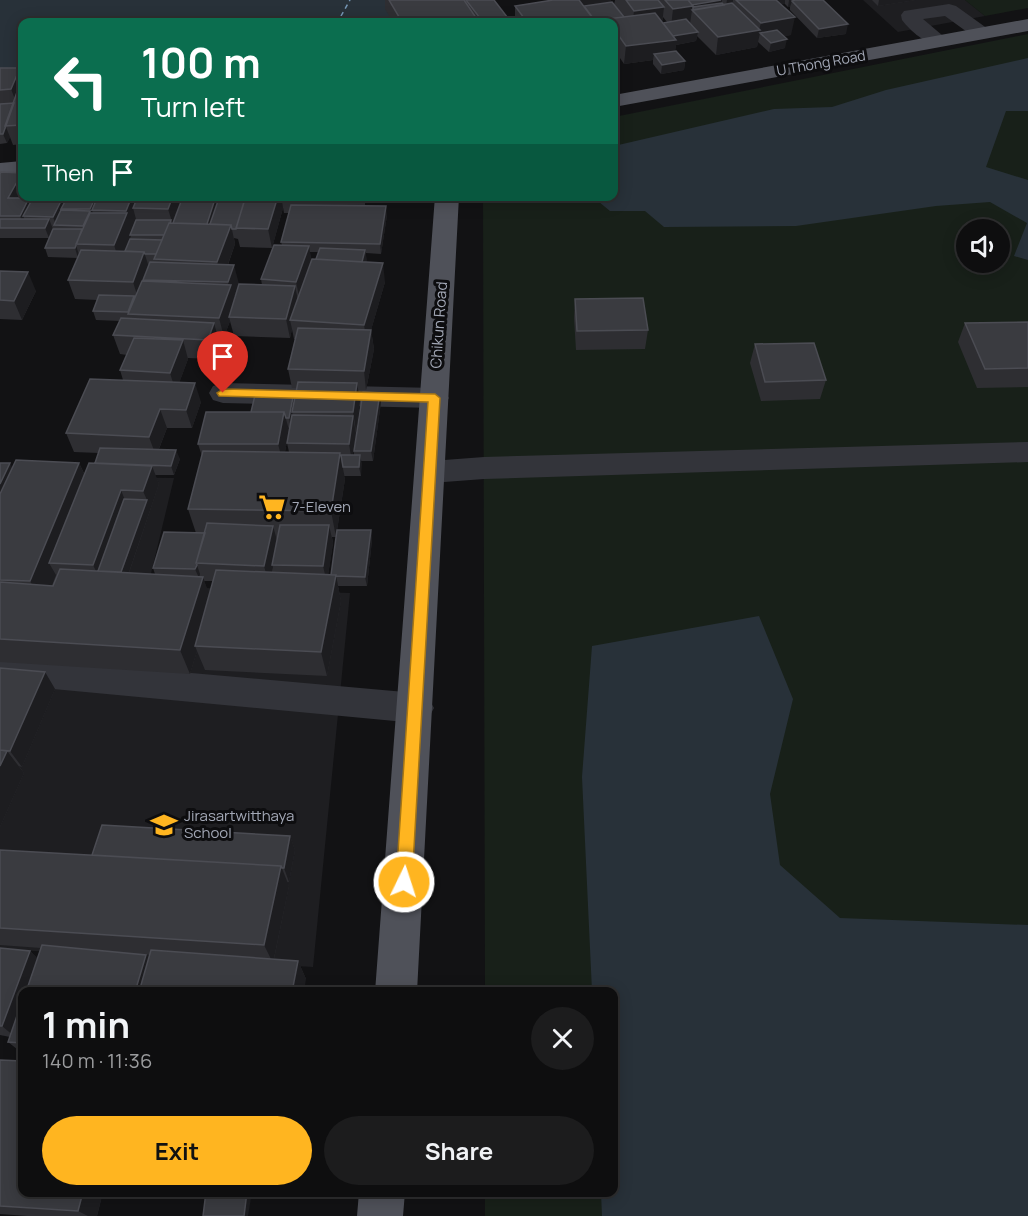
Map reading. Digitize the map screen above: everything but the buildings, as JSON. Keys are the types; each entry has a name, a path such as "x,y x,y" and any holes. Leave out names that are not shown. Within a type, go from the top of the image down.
{"main road":[{"name":"U Thong Road","path":"618,100 1028,25"},
{"path":"0,170 18,168"},
{"name":"Chikun Road","path":"396,987 447,201"},
{"path":"380,1216 382,1197"}],"lane":[{"path":"939,41 912,20 911,15 949,10 981,33"},
{"path":"223,393 435,398"},
{"path":"430,472 484,468 1028,452"},
{"path":"0,670 416,708"}],"shaded area":[{"path":"0,0 487,0 406,18 18,18 18,72 0,74"},
{"path":"863,0 965,0 985,16 898,32"},
{"path":"965,0 1028,0 1028,8 985,16"},
{"path":"1028,34 1028,1216 485,1216 485,1197 618,1197 618,987 485,987 483,201 618,201 618,116"},
{"path":"1028,58 1028,111 1006,111 986,167 1028,180 1028,260 1014,256 1027,223 990,202 936,206 796,226 664,227 645,211 610,211 598,201 618,201 618,145 774,109 832,107 886,90"},
{"name":"Jirasartwitthaya School","path":"0,476 174,478 148,586 350,593 313,967 0,949"},
{"path":"759,616 793,699 770,794 780,865 840,918 1028,925 1028,1216 602,1216 601,1197 618,1197 618,987 592,987 582,777 592,646"}],"ferry route":[{"path":"341,16 350,0"}],"place":[{"name":"7-Eleven","path":"272,507"},
{"name":"Jirasartwitthaya School","path":"164,825"}],"route":[{"path":"223,393 435,398 404,882"}]}
